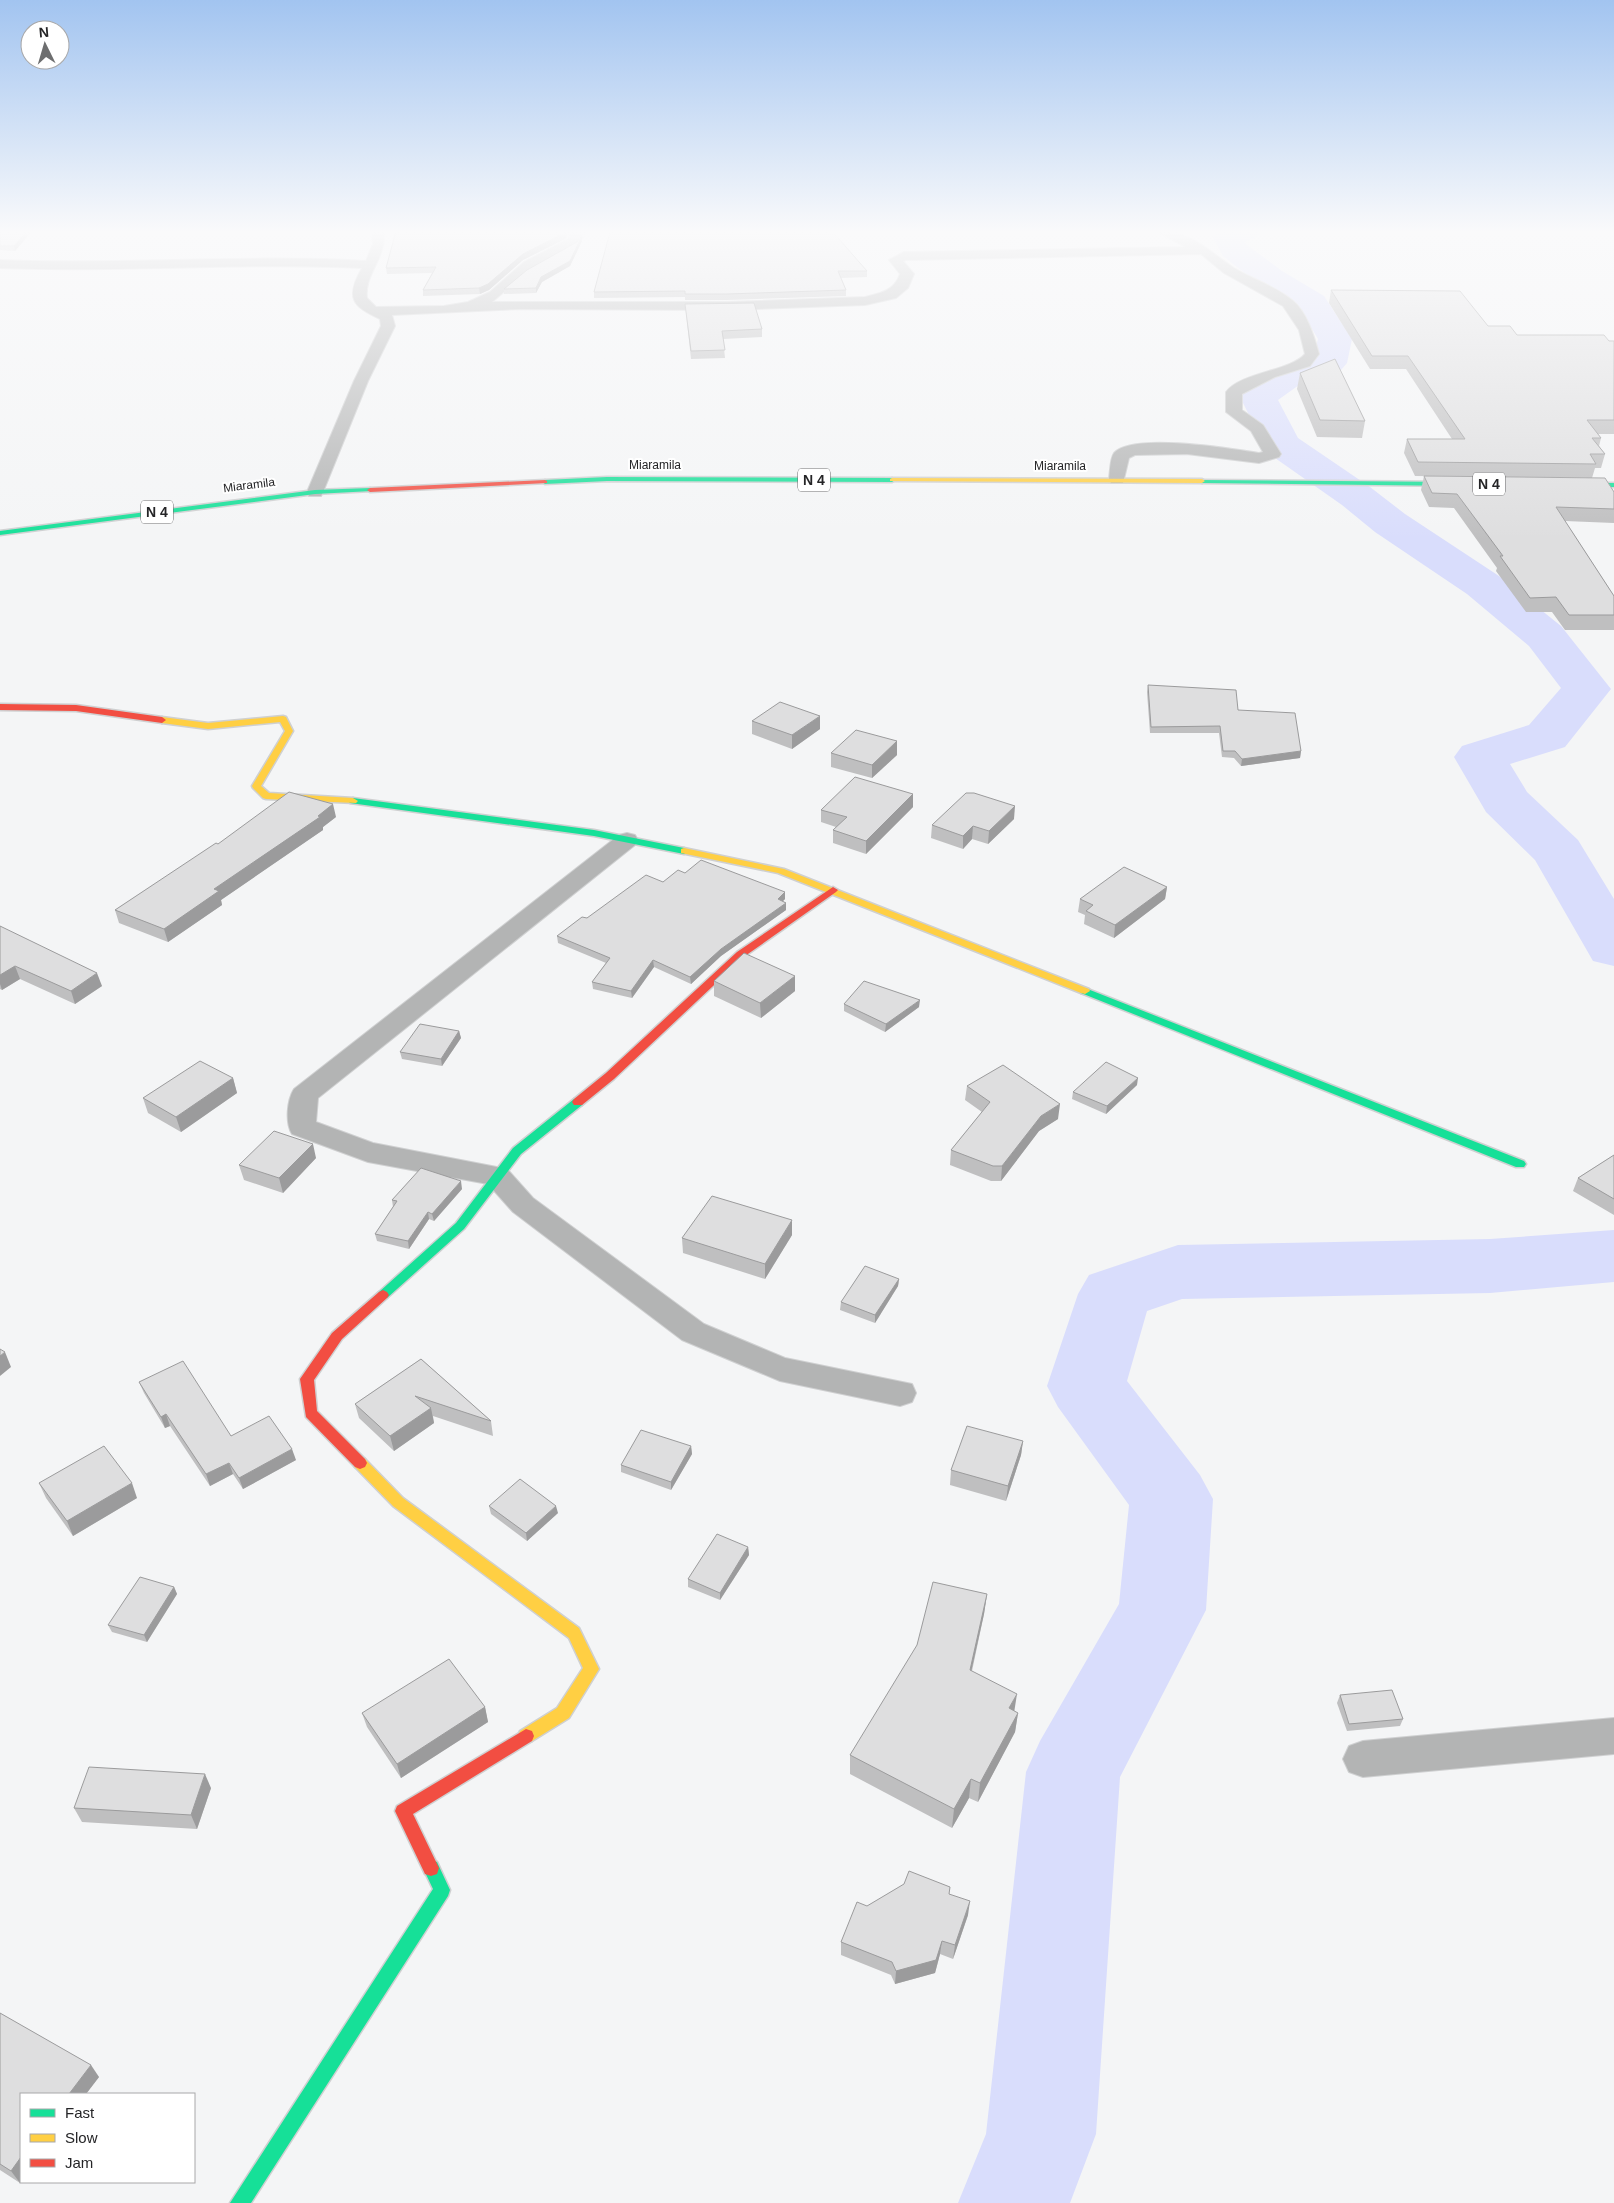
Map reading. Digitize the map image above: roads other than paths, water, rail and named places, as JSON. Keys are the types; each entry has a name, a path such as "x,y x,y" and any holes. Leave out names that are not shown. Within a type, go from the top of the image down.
{"street":[{"path":"315,492 361,381 384,334"},
{"path":"1116,480 1121,455 1128,450 1170,449 1259,458 1273,454 1257,428 1234,412 1234,392 1270,374 1305,363 1312,354 1307,334"},
{"name":"Miaramila","path":"3,532 315,492 607,478 1116,480 1470,484"},
{"path":"1556,484 1614,485"},
{"path":"0,707 76,708 208,726 255,720 283,719 289,731 256,786 266,796 346,800 594,833 781,871 833,890 1520,1164"},
{"path":"628,840 304,1095 302,1127 368,1152 497,1176 523,1205 692,1332 780,1369 900,1393"},
{"path":"240,2203 442,1890 403,1811 563,1713 591,1669 574,1633 398,1502 311,1413 307,1379 337,1336 460,1226 516,1151 610,1076 741,954 833,890"},
{"path":"1363,1759 1614,1736"}],"waterway":[{"path":"1332,334 1335,339 1329,363 1286,377 1258,397 1282,445 1356,496 1390,523 1483,585 1545,636 1587,689 1547,736 1480,757 1505,801 1558,852 1614,948"},
{"path":"1014,2203 1041,2134 1073,1772 1162,1610 1171,1499 1086,1386 1115,1294 1178,1272 1490,1266 1614,1256"}]}
